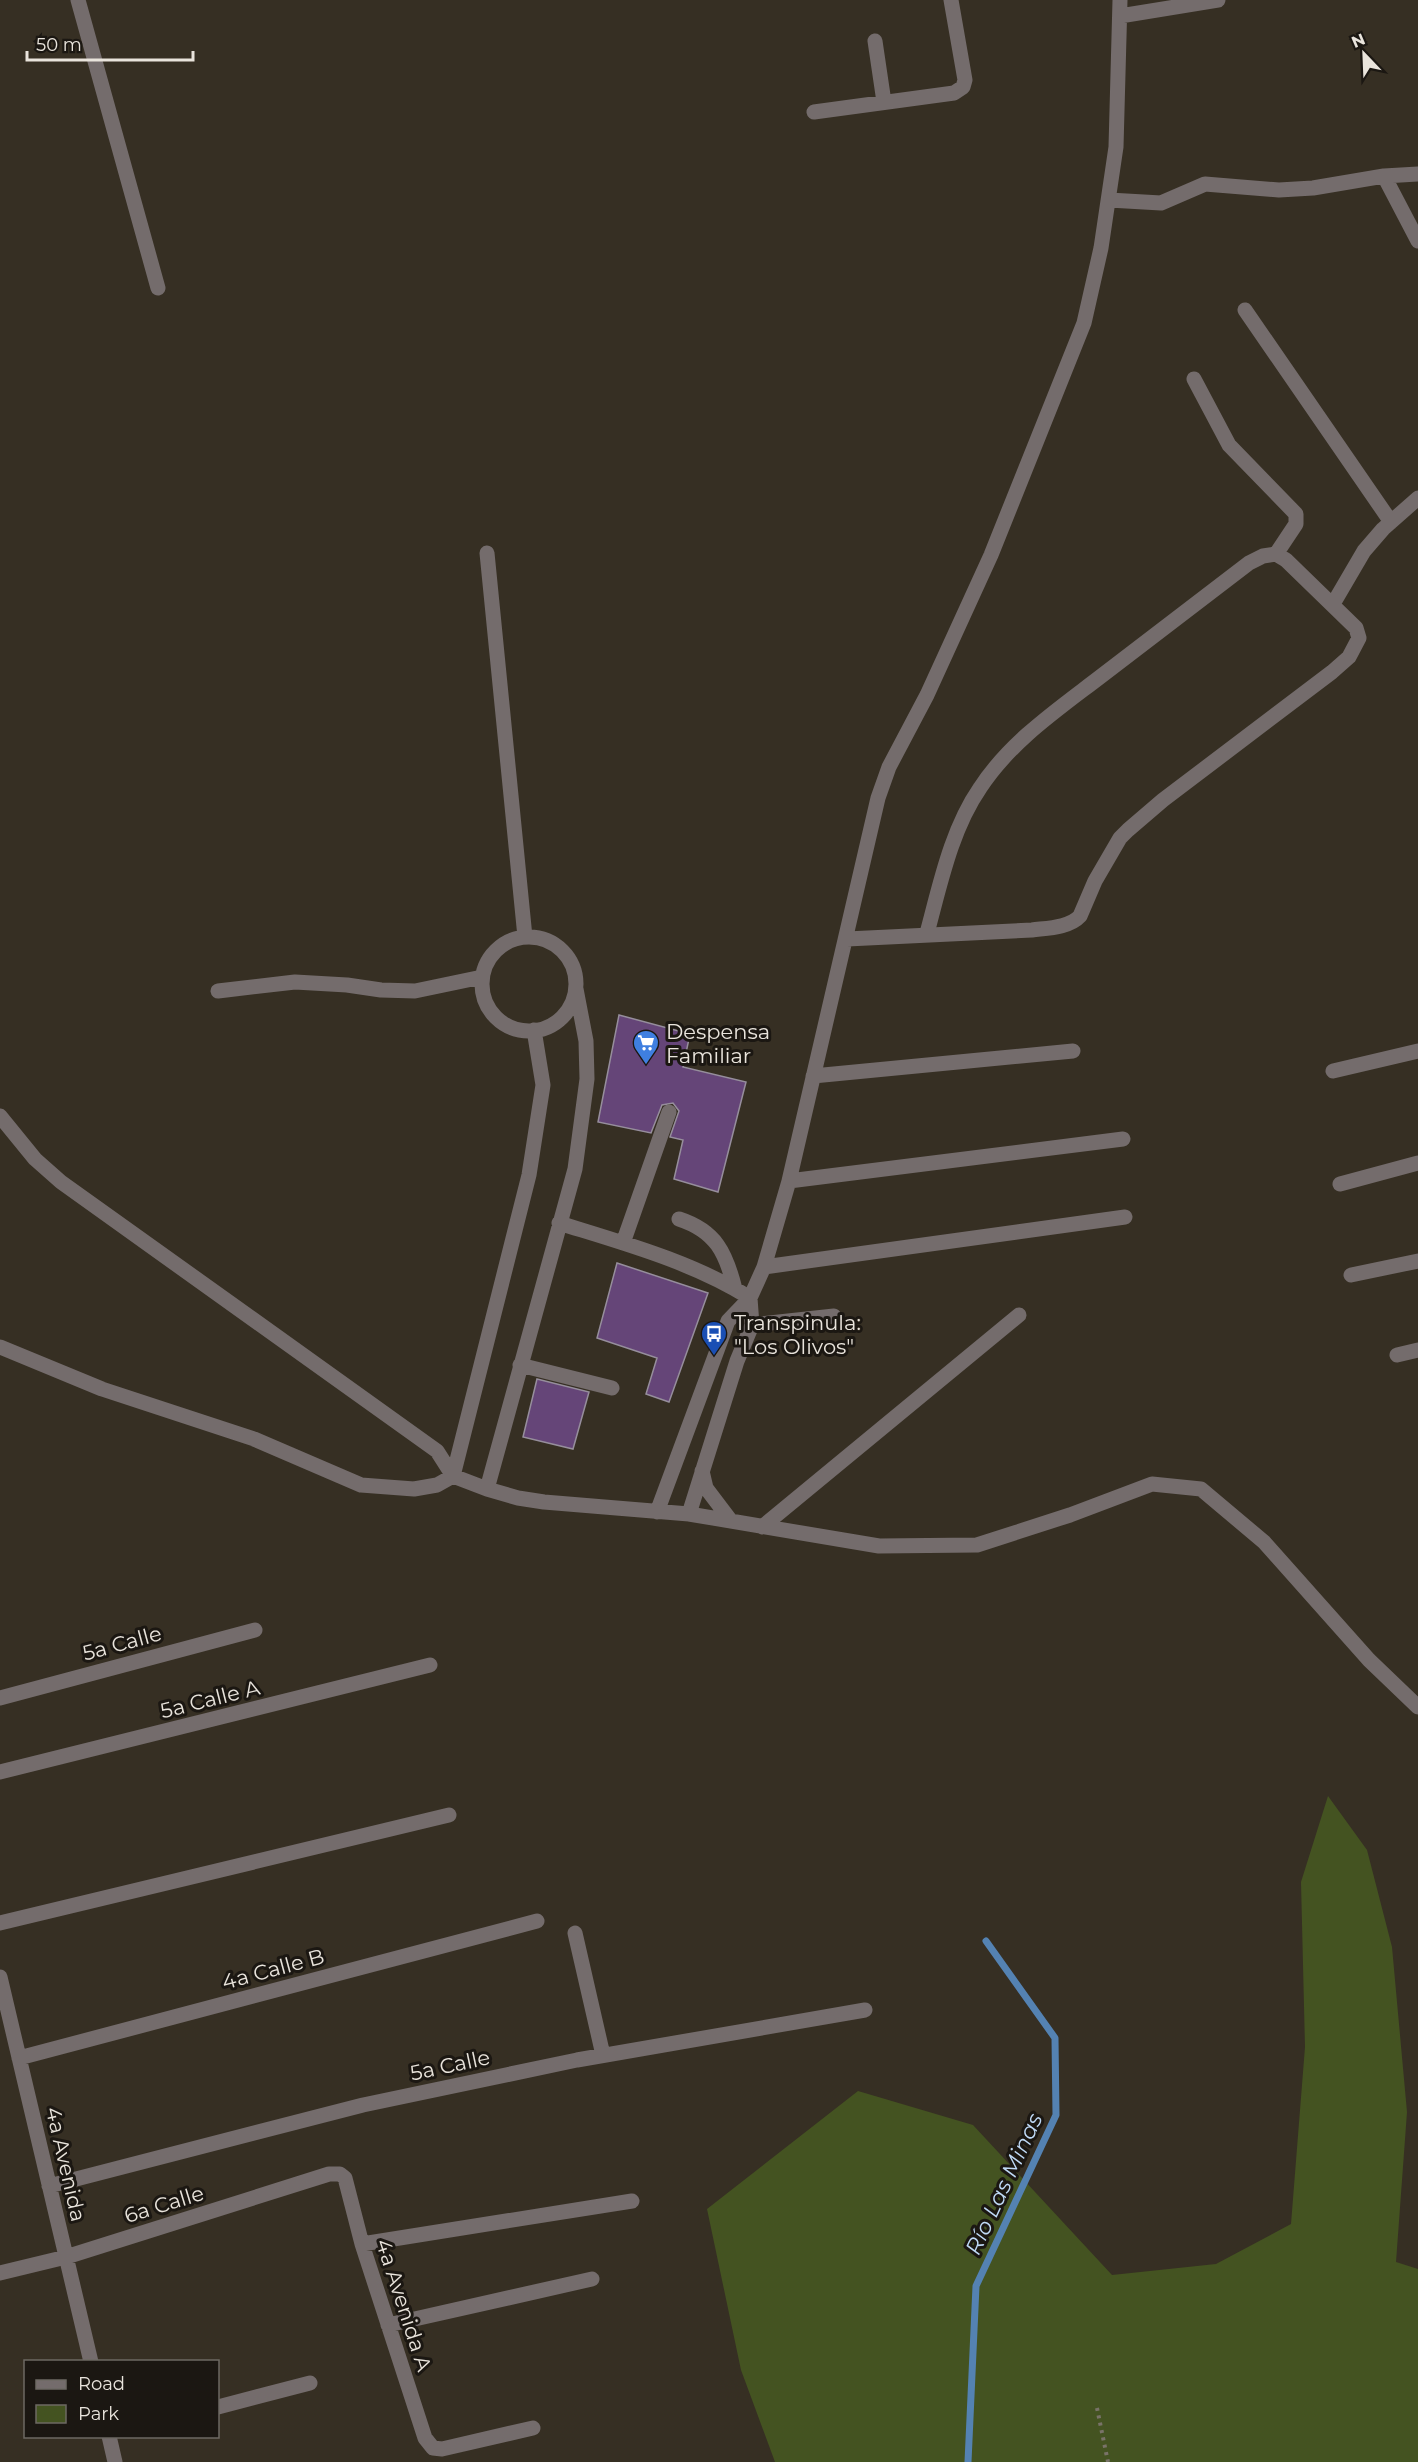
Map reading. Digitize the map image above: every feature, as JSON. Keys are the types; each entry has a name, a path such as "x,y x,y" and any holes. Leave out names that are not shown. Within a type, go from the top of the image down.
{"street":[{"path":"78,0 158,288"},
{"path":"814,111 954,93 963,87 965,80 951,0"},
{"path":"657,1512 728,1321 750,1298 764,1267 789,1181 881,788 889,767 927,695 991,555 1084,323 1094,283 1116,147 1120,0"},
{"path":"1120,16 1218,0"},
{"path":"875,41 884,102"},
{"path":"1109,200 1161,203 1205,184 1279,190 1312,188 1384,176 1418,174"},
{"path":"1384,176 1418,241"},
{"path":"1245,310 1391,522"},
{"path":"1194,379 1229,445 1296,514 1296,524 1276,554"},
{"path":"1333,604 1364,550 1418,498"},
{"path":"487,554 525,937"},
{"path":"847,939 927,933 1032,930 1056,927 1077,920 1107,859 1128,830 1163,800 1255,732 1349,657 1359,638 1358,633 1333,604 1286,560 1276,554 1263,556 1249,563 1067,702 1005,756 978,789 959,829 927,933"},
{"path":"487,1489 575,1169 588,1079 586,1041 575,975 571,962 562,950 550,942 525,937 502,946 486,965 482,977 482,989 486,1003 494,1015 505,1024 519,1030 534,1030 556,1022 566,1013 576,989"},
{"path":"218,991 300,982 415,991 482,977"},
{"path":"0,1347 102,1389 254,1438 361,1485 414,1489 437,1485 453,1476 531,1164 543,1085 534,1030"},
{"path":"813,1076 1073,1051"},
{"path":"1333,1071 1418,1051"},
{"path":"623,1243 669,1112"},
{"path":"0,1116 35,1159 61,1182 436,1451 453,1476 487,1489 544,1502 689,1514 879,1546 977,1545 1070,1515 1152,1484 1201,1489 1264,1542 1369,1660 1418,1707"},
{"path":"789,1181 1124,1139"},
{"path":"1340,1184 1418,1164"},
{"path":"764,1267 1125,1217"},
{"path":"679,1219 696,1224 717,1244 727,1261 735,1289"},
{"path":"559,1222 623,1243 735,1289 750,1298"},
{"path":"1351,1275 1418,1261"},
{"path":"689,1514 737,1361 752,1324 750,1298"},
{"path":"762,1527 1019,1315"},
{"path":"752,1324 834,1316"},
{"path":"1397,1355 1418,1350"},
{"path":"520,1365 612,1388"},
{"path":"702,1471 706,1488 731,1521"},
{"name":"5a Calle","path":"0,1698 255,1630"},
{"name":"5a Calle A","path":"0,1773 430,1665"},
{"path":"0,1923 449,1815"},
{"name":"4a Calle B","path":"19,2058 537,1921"},
{"path":"575,1933 603,2055"},
{"name":"4a Avenida","path":"0,1977 91,2360"},
{"name":"5a Calle","path":"50,2186 363,2105 603,2055 865,2010"},
{"name":"6a Calle","path":"0,2273 66,2257 329,2174 340,2174"},
{"name":"4a Avenida A","path":"340,2174 345,2178 362,2244 425,2438 433,2448 442,2449 533,2428"},
{"path":"362,2244 632,2201"},
{"path":"388,2325 592,2279"},
{"path":"219,2407 310,2383"},
{"path":"109,2438 115,2462"}],"path":[{"path":"1097,2408 1108,2462"}],"green space":[{"path":"1328,1796 1367,1850 1392,1947 1407,2112 1396,2262 1418,2269 1418,2462 775,2462 741,2370 707,2209 858,2091 973,2125 1112,2275 1216,2264 1291,2224 1305,2047 1301,1882"}],"building":[{"path":"619,1015 690,1034 683,1067 746,1082 718,1192 674,1179 683,1140 670,1137 679,1111 673,1103 662,1105 651,1133 598,1122"},
{"path":"617,1263 708,1293 669,1402 646,1394 657,1358 597,1338"},
{"path":"537,1379 589,1392 573,1449 523,1437"}],"waterway":[{"name":"Río Las Minas","path":"968,2462 976,2286 1056,2115 1055,2038 986,1941"}],"place":[{"name":"Despensa Familiar","path":"646,1066"},
{"name":"Transpinula: \"Los Olivos\"","path":"714,1357"}]}
